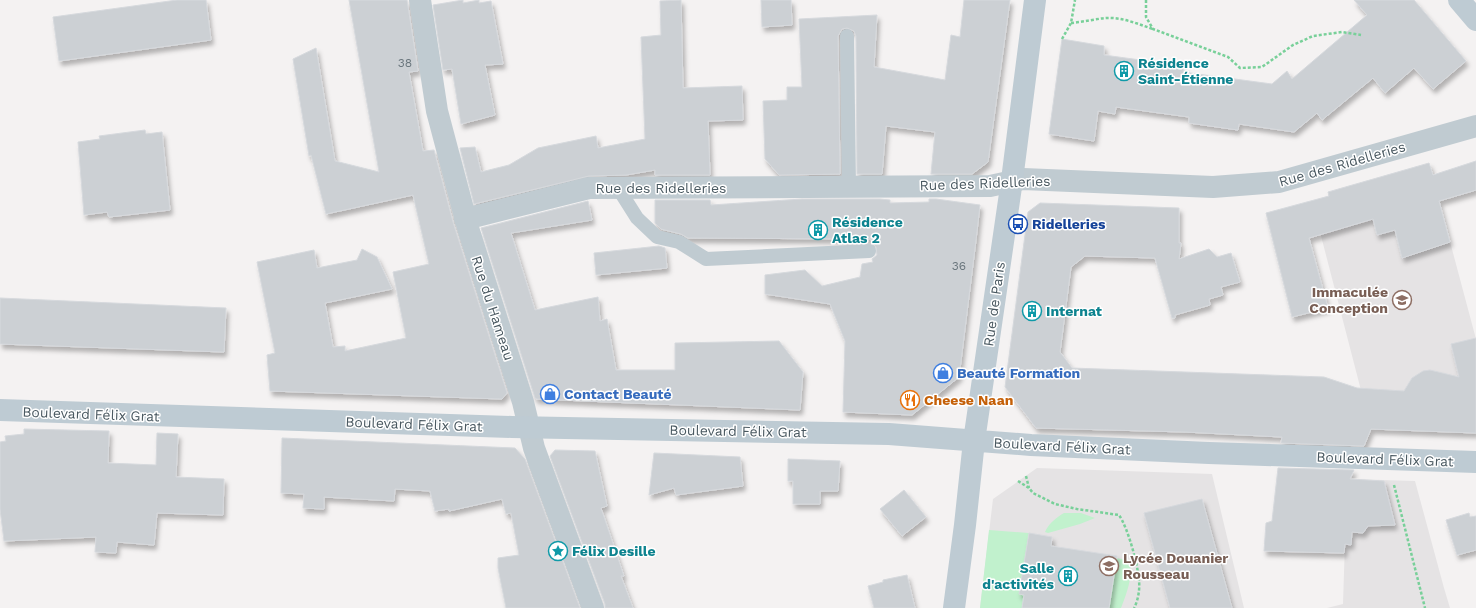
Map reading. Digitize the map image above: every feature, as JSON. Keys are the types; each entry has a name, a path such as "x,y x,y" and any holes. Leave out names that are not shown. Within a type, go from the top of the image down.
{"main road":[{"name":"Rue de Paris","path":"954,608 966,525 974,441 1012,180 1035,0"},
{"path":"1459,0 1476,20"},
{"name":"Boulevard Félix Grat","path":"0,410 530,428 889,434 974,441 1209,453 1476,462"}],"street":[{"name":"Rue du Hameau","path":"420,0 437,111 465,219 523,402 534,448 593,608"},
{"name":"Rue des Ridelleries","path":"465,219 589,188 990,186 1012,180 1213,187 1279,182 1476,126"}],"lane":[{"path":"848,36 849,187"},
{"path":"618,188 637,218 657,237 679,242 706,260 869,251"}],"path":[{"path":"1062,39 1071,23 1075,0"},
{"path":"1146,0 1146,17 1152,29"},
{"path":"1071,23 1087,22 1106,18 1129,21 1228,57 1240,68 1262,67 1293,45 1312,36 1342,32 1361,35"},
{"path":"1026,476 1033,493 1055,504 1119,516 1123,521 1134,557 1139,581 1136,604 1134,608"},
{"path":"1018,481 1030,488"},
{"path":"1393,481 1425,608"}],"shaded area":[{"name":"Immaculée Conception","path":"1429,163 1476,339 1476,433 1371,429 1312,201 1328,196 1328,192"},
{"name":"Lycée Douanier Rousseau","path":"1037,468 1212,474 1244,608 980,608 993,499"},
{"path":"1347,479 1415,481 1450,608 1327,608 1343,604"}],"green space":[{"path":"1064,513 1081,513 1095,518 1048,533 1045,532 1053,521"},
{"path":"989,530 1029,533 1019,594 1024,595 1022,608 980,608"},
{"path":"1116,558 1128,560 1131,571 1127,591 1121,608 1109,608"}],"building":[{"path":"177,0 206,0 211,40 59,61 53,17"},
{"path":"349,0 407,0 418,71 409,72 423,151 434,150 453,222 507,393 502,399 270,391 267,355 275,353 257,262 314,250 317,268 357,260 362,249 377,257 392,289 325,303 333,347 345,346 345,351 406,338 393,272 429,264 413,195 326,214 311,155 309,156 293,59 316,48 335,161 379,172"},
{"path":"463,0 463,3 479,0 479,3 491,1 503,64 485,65 495,115 461,124 452,69 443,70 433,5"},
{"path":"681,0 683,88 742,86 743,120 708,121 710,175 655,175 655,170 626,175 589,176 474,204 460,148 475,147 481,172 509,165 538,148 596,136 598,148 645,139 641,37 661,35 660,1"},
{"path":"761,0 791,0 792,25 762,27"},
{"path":"964,0 1010,0 988,162 972,174 931,174 935,132 886,126 882,174 857,174 856,36 854,31 847,28 842,29 838,36 840,174 779,175 765,159 763,101 787,100 787,87 802,87 799,19 877,15 874,67 945,80 951,35 960,37"},
{"name":"Résidence Saint-Étienne","path":"1354,0 1414,0 1466,61 1433,89 1414,68 1385,93 1373,78 1322,120 1317,113 1294,132 1239,124 1238,130 1189,123 1189,117 1116,107 1115,114 1098,111 1094,141 1049,134 1062,39 1104,46 1104,55 1184,66 1183,72 1272,84 1287,71 1292,79 1367,15"},
{"path":"145,130 146,134 162,132 170,210 109,217 107,212 84,215 78,142 100,139 99,136"},
{"path":"1476,161 1476,190 1439,201 1450,242 1402,258 1395,230 1377,235 1373,219 1309,238 1328,308 1292,317 1266,213 1329,196 1328,192 1429,163 1433,175"},
{"path":"802,199 880,199 890,200 890,203 929,202 929,199 936,199 980,205 959,377 912,415 843,412 845,341 830,304 765,294 765,275 805,270 822,286 860,277 862,264 873,262 872,259 877,255 876,247 872,243 871,239 688,238 681,234 661,229 655,223 655,200 710,200 711,205"},
{"path":"588,201 592,220 511,233 535,310 598,297 600,321 607,319 616,370 675,370 675,343 779,341 803,372 800,410 535,398 481,228"},
{"path":"1040,203 1179,208 1179,243 1181,243 1179,259 1209,249 1217,257 1231,253 1240,282 1221,287 1223,295 1209,299 1210,305 1175,315 1175,318 1172,318 1155,258 1085,256 1071,267 1060,352 1072,368 1324,377 1357,388 1404,391 1412,378 1423,371 1430,370 1459,377 1451,344 1476,338 1476,433 1371,429 1364,446 1281,443 1282,437 1185,432 1036,428 1005,387 1028,212"},
{"path":"659,246 665,248 667,268 596,275 594,253"},
{"path":"0,298 226,308 224,352 0,344"},
{"path":"24,429 109,431 108,463 156,465 157,433 178,434 176,477 224,479 223,515 157,513 154,545 117,542 116,553 95,552 96,537 4,541 0,509 0,442 6,441 5,436 24,434"},
{"path":"282,438 515,448 525,459 580,608 506,608 498,568 498,558 519,555 511,513 506,514 502,499 449,511 449,509 435,511 430,491 395,489 394,501 324,497 324,509 303,508 304,494 281,493"},
{"path":"555,450 595,451 607,506 601,508 624,576 621,576 633,608 605,608 605,604 550,456"},
{"path":"654,453 740,457 743,486 676,495 674,488 649,495"},
{"path":"788,459 840,461 838,491 820,491 820,504 793,504 793,481 788,481"},
{"path":"1278,468 1354,470 1350,479 1384,481 1395,525 1368,526 1363,533 1352,532 1351,545 1345,544 1344,553 1264,551 1266,523 1272,521"},
{"path":"904,490 926,517 902,536 880,509"},
{"path":"1202,499 1232,608 1170,608 1144,513"},
{"path":"1469,513 1470,517 1476,516 1476,550 1457,555 1446,520"},
{"name":"Salle d'activités","path":"1029,533 1052,537 1051,546 1117,556 1109,608 1022,608 1024,595 1019,594"},
{"path":"907,575 915,608 874,608 868,586 883,582 883,580"}],"place":[{"name":"Résidence Saint-Étienne","path":"1124,71"},
{"name":"Ridelleries","path":"1018,224"},
{"name":"Résidence Atlas 2","path":"818,230"},
{"name":"Immaculée Conception","path":"1402,300"},
{"name":"Internat","path":"1032,311"},
{"name":"Beauté Formation","path":"943,373"},
{"name":"Contact Beauté","path":"550,394"},
{"name":"Cheese Naan","path":"910,400"},
{"name":"Félix Desille","path":"558,551"},
{"name":"Lycée Douanier Rousseau","path":"1109,566"},
{"name":"Salle d'activités","path":"1068,576"}]}
